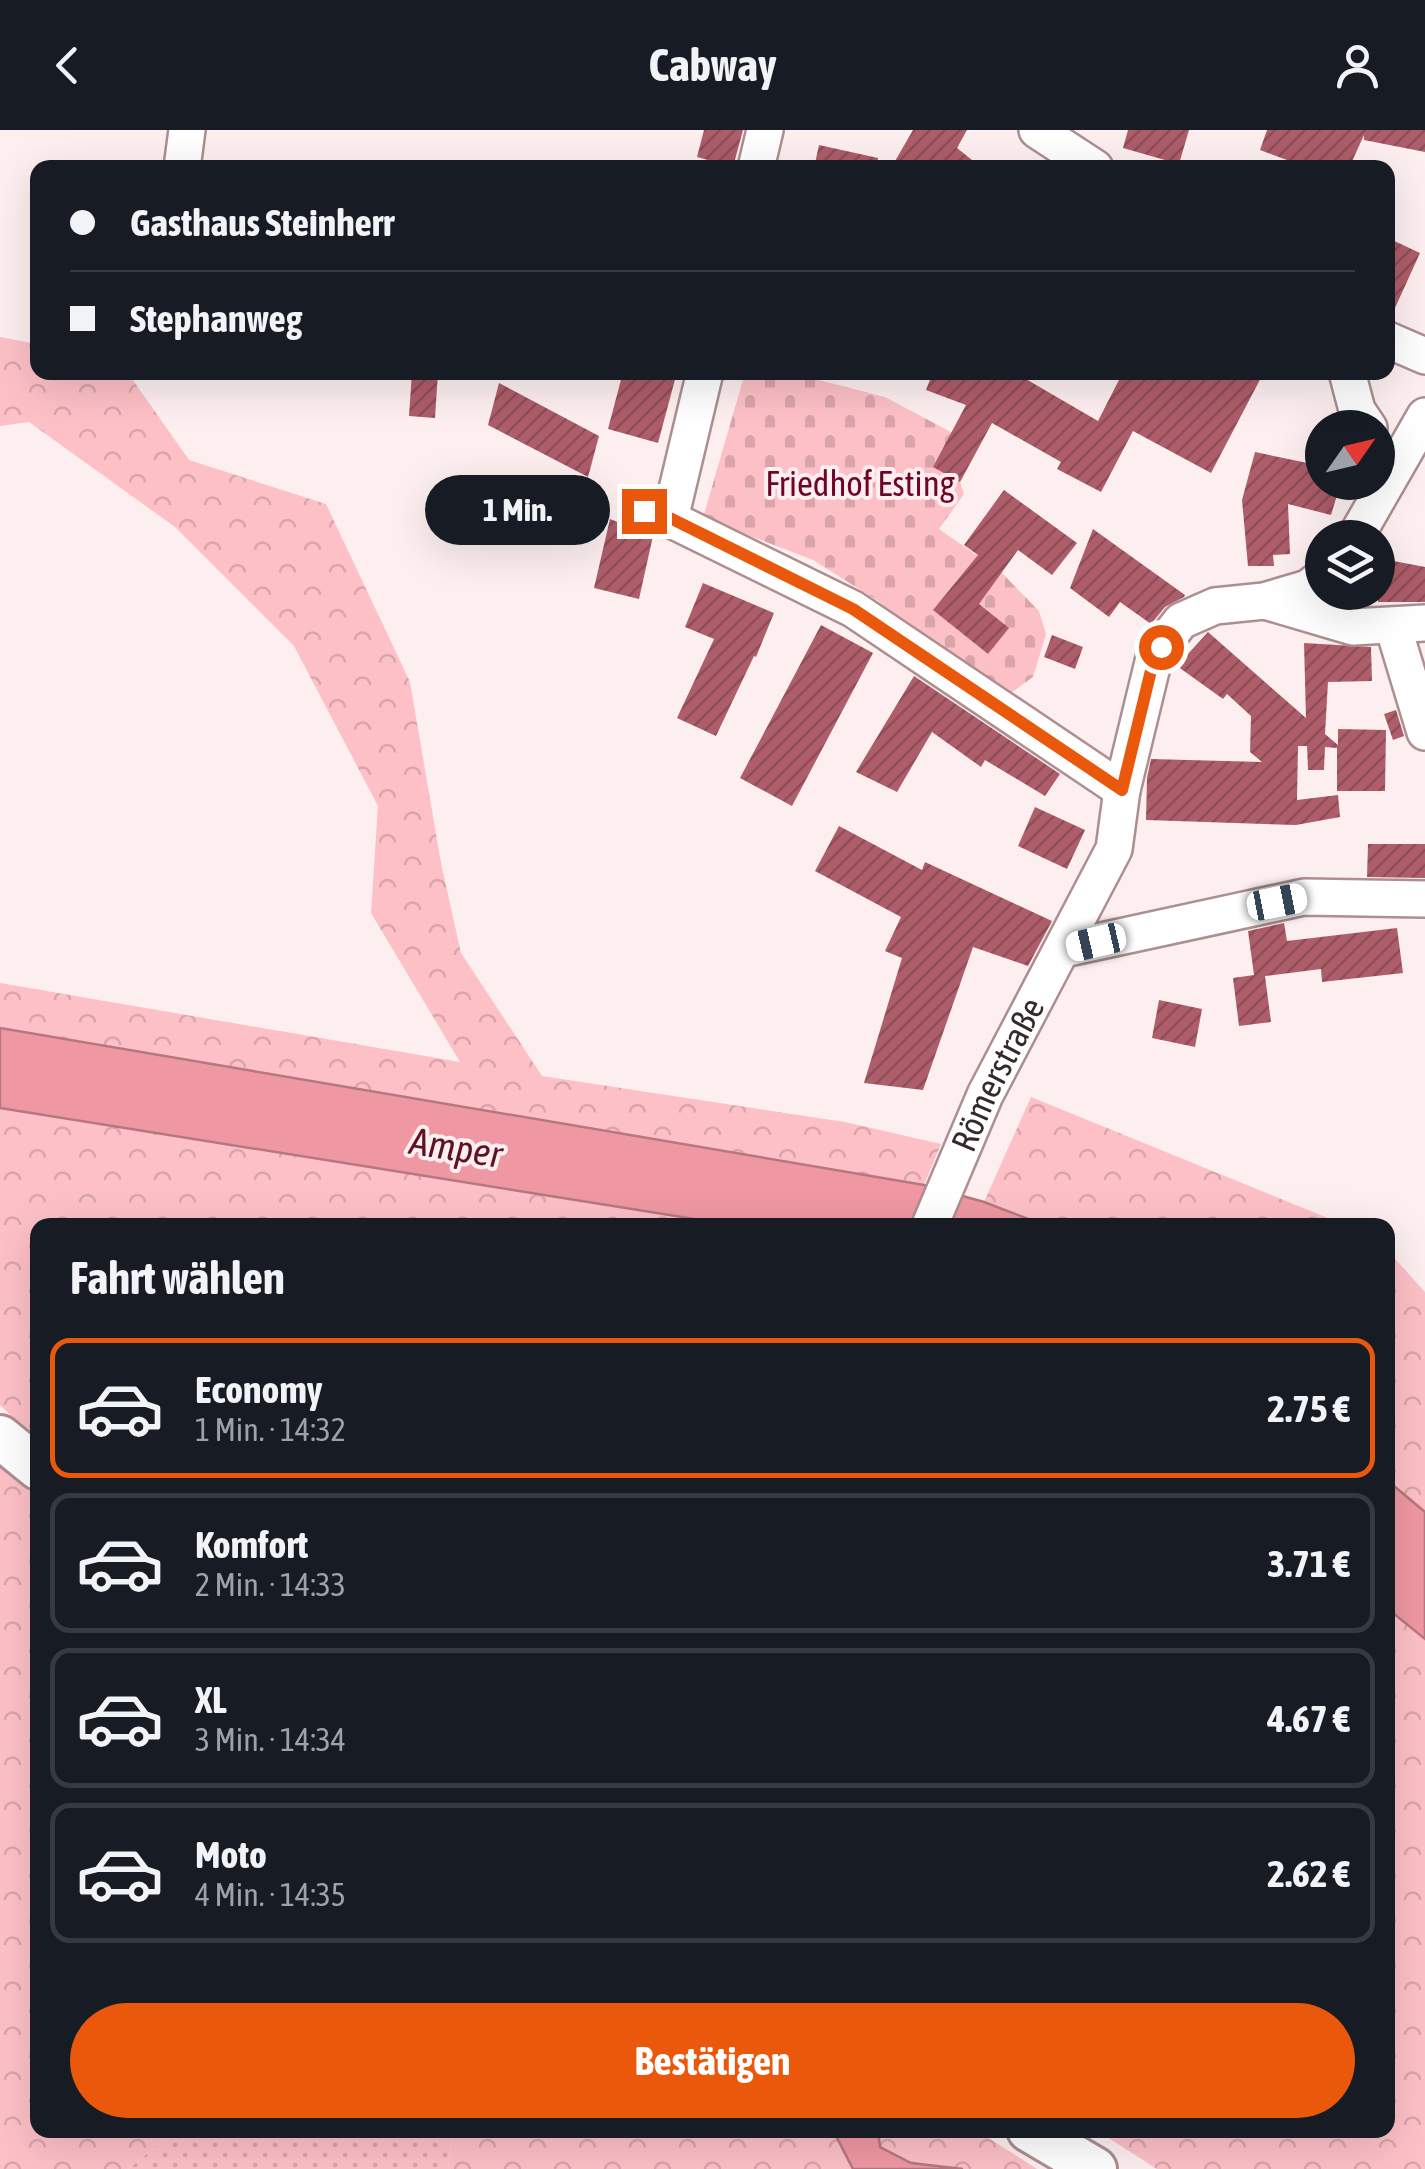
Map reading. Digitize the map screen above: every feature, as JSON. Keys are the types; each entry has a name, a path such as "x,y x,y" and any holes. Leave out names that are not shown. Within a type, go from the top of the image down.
{"main road":[{"path":"0,1437 30,1461"},
{"path":"1043,2138 1095,2169"}],"street":[{"path":"183,160 187,130"},
{"path":"758,160 765,130"},
{"path":"1037,130 1083,160"},
{"path":"1395,343 1425,356"},
{"path":"702,380 657,515 853,609 1122,790"},
{"path":"1349,380 1357,410"},
{"path":"1395,445 1425,416"},
{"name":"Römerstraße","path":"933,1218 960,1149 1114,849 1122,790 1155,654 1181,621 1215,606 1264,601 1305,589"},
{"path":"1264,601 1353,627 1409,624 1425,732"},
{"path":"1064,949 1304,897 1425,900"}],"green space":[{"path":"0,337 30,343 30,380 133,380 189,460 326,504 410,682 441,863 461,953 542,1076 845,1122 941,1144 924,1185 0,1028 0,983 460,1062 371,913 378,806 294,646 175,527 29,422 0,426"},
{"name":"Friedhof Esting","path":"743,380 819,380 885,397 979,447 960,482 964,494 939,529 1002,573 1039,611 1046,634 1033,677 1000,701 878,601 813,560 703,518"},
{"path":"1031,1097 1328,1218 1026,1218 984,1202"},
{"path":"0,1108 688,1218 30,1218 30,1434 0,1405"},
{"path":"1395,1259 1425,1292 1425,1512 1395,1487"},
{"path":"0,1461 30,1486 30,2138 166,2138 128,2169 0,2169"},
{"path":"1395,1615 1425,1639 1425,2169 1157,2169 1109,2138 1395,2138"},
{"path":"166,2138 452,2138 448,2169 128,2169"},
{"path":"452,2138 989,2138 1037,2169 448,2169"}],"water":[{"name":"Amper","path":"0,1028 924,1185 1026,1218 688,1218 0,1108"},
{"path":"1395,1487 1425,1512 1425,1639 1395,1615"},
{"path":"837,2138 879,2138 880,2147 911,2163 963,2169 853,2169"}],"building":[{"path":"704,130 743,130 735,160 697,157"},
{"path":"913,130 967,130 957,148 972,160 896,160"},
{"path":"1128,130 1189,130 1180,160 1165,160 1123,148"},
{"path":"1267,130 1425,130 1425,152 1364,140 1364,135 1353,160 1287,160 1260,150"},
{"path":"819,145 878,158 878,160 816,160"},
{"path":"1395,241 1420,253 1395,308"},
{"path":"411,380 437,380 435,418 409,416"},
{"path":"621,380 675,380 658,443 608,429"},
{"path":"930,380 1028,380 1098,421 1119,380 1260,380 1211,473 1133,431 1101,492 1057,469 1061,462 992,423 960,482 933,467 966,405 926,390"},
{"path":"499,383 599,436 588,477 488,425"},
{"path":"1255,452 1305,462 1305,500 1336,500 1331,515 1288,504 1290,554 1273,555 1274,566 1248,566 1242,500"},
{"path":"1004,490 1077,543 1052,575 1018,550 979,604 1009,628 988,654 933,610 978,555 964,545"},
{"path":"610,519 653,536 639,599 594,588"},
{"path":"1093,529 1184,597 1165,607 1151,624 1120,602 1109,617 1070,588"},
{"path":"1395,561 1425,567 1425,602 1395,602"},
{"path":"703,583 774,613 716,736 677,718 714,639 685,627"},
{"path":"821,625 873,653 792,806 740,778"},
{"path":"1208,632 1306,718 1304,643 1371,647 1372,681 1328,682 1325,734 1338,745 1338,729 1386,730 1385,791 1337,791 1337,748 1325,747 1324,770 1308,770 1307,746 1298,746 1297,800 1338,795 1340,817 1296,825 1146,820 1151,759 1262,762 1250,752 1251,716 1227,694 1223,699 1177,666"},
{"path":"1052,635 1083,647 1075,669 1044,657"},
{"path":"914,676 1060,774 1045,796 985,760 981,767 932,732 897,792 856,772"},
{"path":"1396,710 1404,736 1393,740 1384,714"},
{"path":"1035,807 1085,830 1067,869 1018,846"},
{"path":"839,826 922,870 925,862 1052,921 1028,966 973,947 923,1090 864,1083 902,958 885,951 901,917 815,871"},
{"path":"1368,844 1425,844 1425,878 1367,877"},
{"path":"1284,923 1287,941 1397,928 1403,973 1322,982 1321,969 1265,976 1271,1022 1239,1026 1233,978 1254,975 1248,931"},
{"path":"1159,1000 1202,1009 1195,1047 1152,1038"}],"route":[{"path":"644,511 670,518 853,609 1122,790 1155,654 1161,647"}]}
